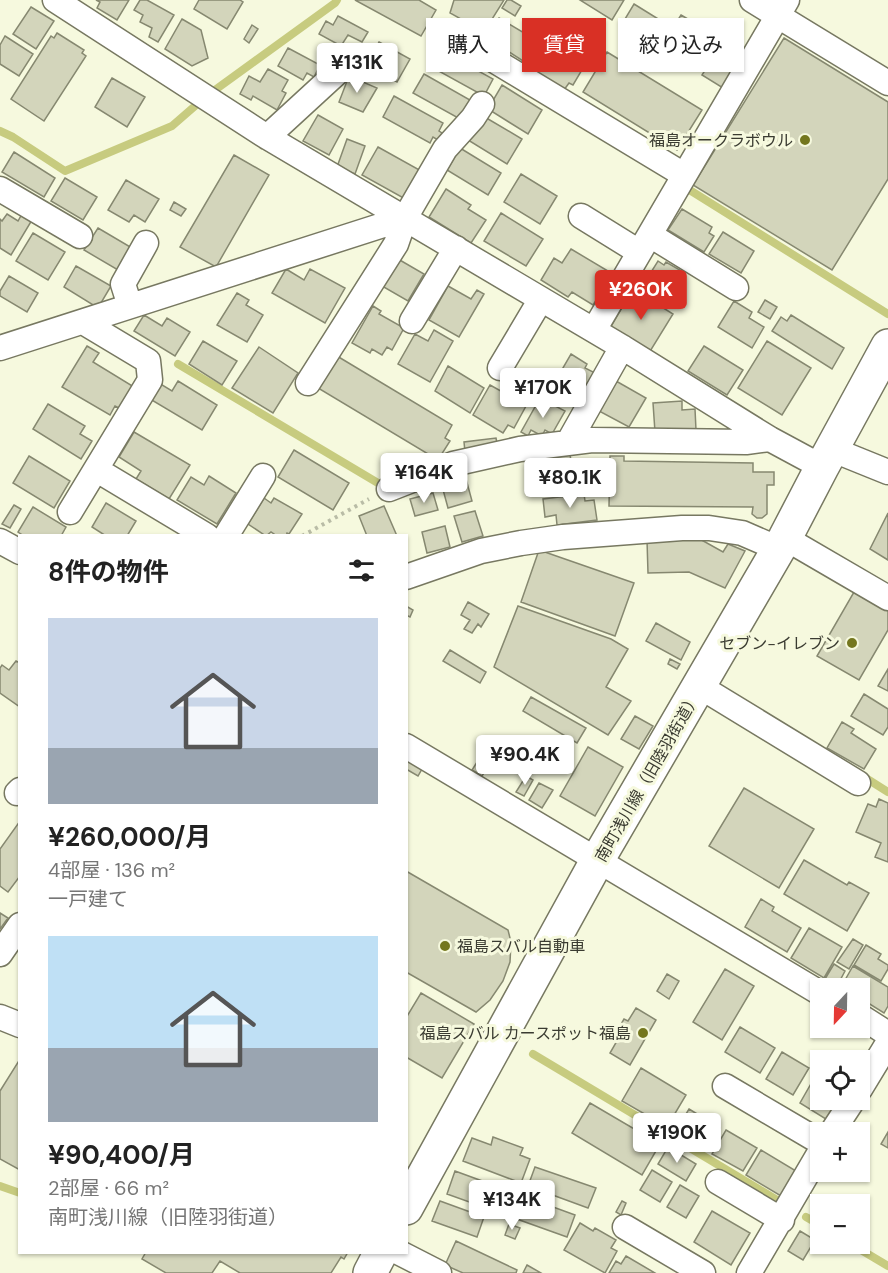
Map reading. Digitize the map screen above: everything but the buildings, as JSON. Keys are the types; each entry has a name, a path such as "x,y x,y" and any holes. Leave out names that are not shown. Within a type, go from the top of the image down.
{"street":[{"path":"55,0 267,137 594,330 770,439 827,458 888,472"},
{"path":"752,0 782,8 888,83"},
{"path":"594,330 782,8"},
{"path":"267,137 353,58"},
{"path":"510,70 684,175"},
{"path":"308,383 396,244 405,218 446,149 482,104"},
{"path":"0,189 81,237"},
{"path":"581,216 736,288"},
{"path":"0,348 405,218"},
{"path":"129,306 123,284 146,243"},
{"path":"412,321 456,248"},
{"path":"500,368 541,299"},
{"path":"70,512 150,380 148,361 83,322"},
{"name":"南町浅川線（旧陸羽街道）","path":"408,1204 598,859 782,543 888,346"},
{"path":"568,443 622,347"},
{"path":"389,489 453,464 520,449 592,440 746,442 770,439"},
{"path":"97,470 204,534"},
{"path":"227,534 263,476"},
{"path":"408,576 481,552 521,543 563,537 709,528 782,543 888,598"},
{"path":"0,541 18,551"},
{"path":"699,686 858,783"},
{"path":"408,747 810,987"},
{"path":"0,954 18,928"},
{"path":"0,1017 18,1024"},
{"path":"870,1023 888,1034"},
{"path":"870,1073 888,1043"},
{"path":"725,1086 810,1136"},
{"path":"749,1273 810,1170"},
{"path":"718,1182 782,1220"},
{"path":"625,1227 703,1273"},
{"path":"370,1273 380,1254"},
{"path":"402,1254 440,1273"}],"path":[{"path":"306,534 389,489"}],"waterway":[{"path":"215,90 337,0"},
{"path":"0,131 65,171 172,126 195,106"},
{"path":"688,189 888,314"},
{"path":"178,364 383,486"},
{"path":"861,775 888,792"},
{"path":"533,1054 782,1203"},
{"path":"0,1186 18,1192"},
{"path":"806,1217 810,1219"},
{"path":"868,1254 888,1266"}],"place":[{"name":"福島オークラボウル","path":"805,140"},
{"name":"セブン-イレブン","path":"852,643"},
{"name":"福島スバル自動車","path":"445,946"},
{"name":"福島スバル カースポット福島","path":"643,1033"}]}
